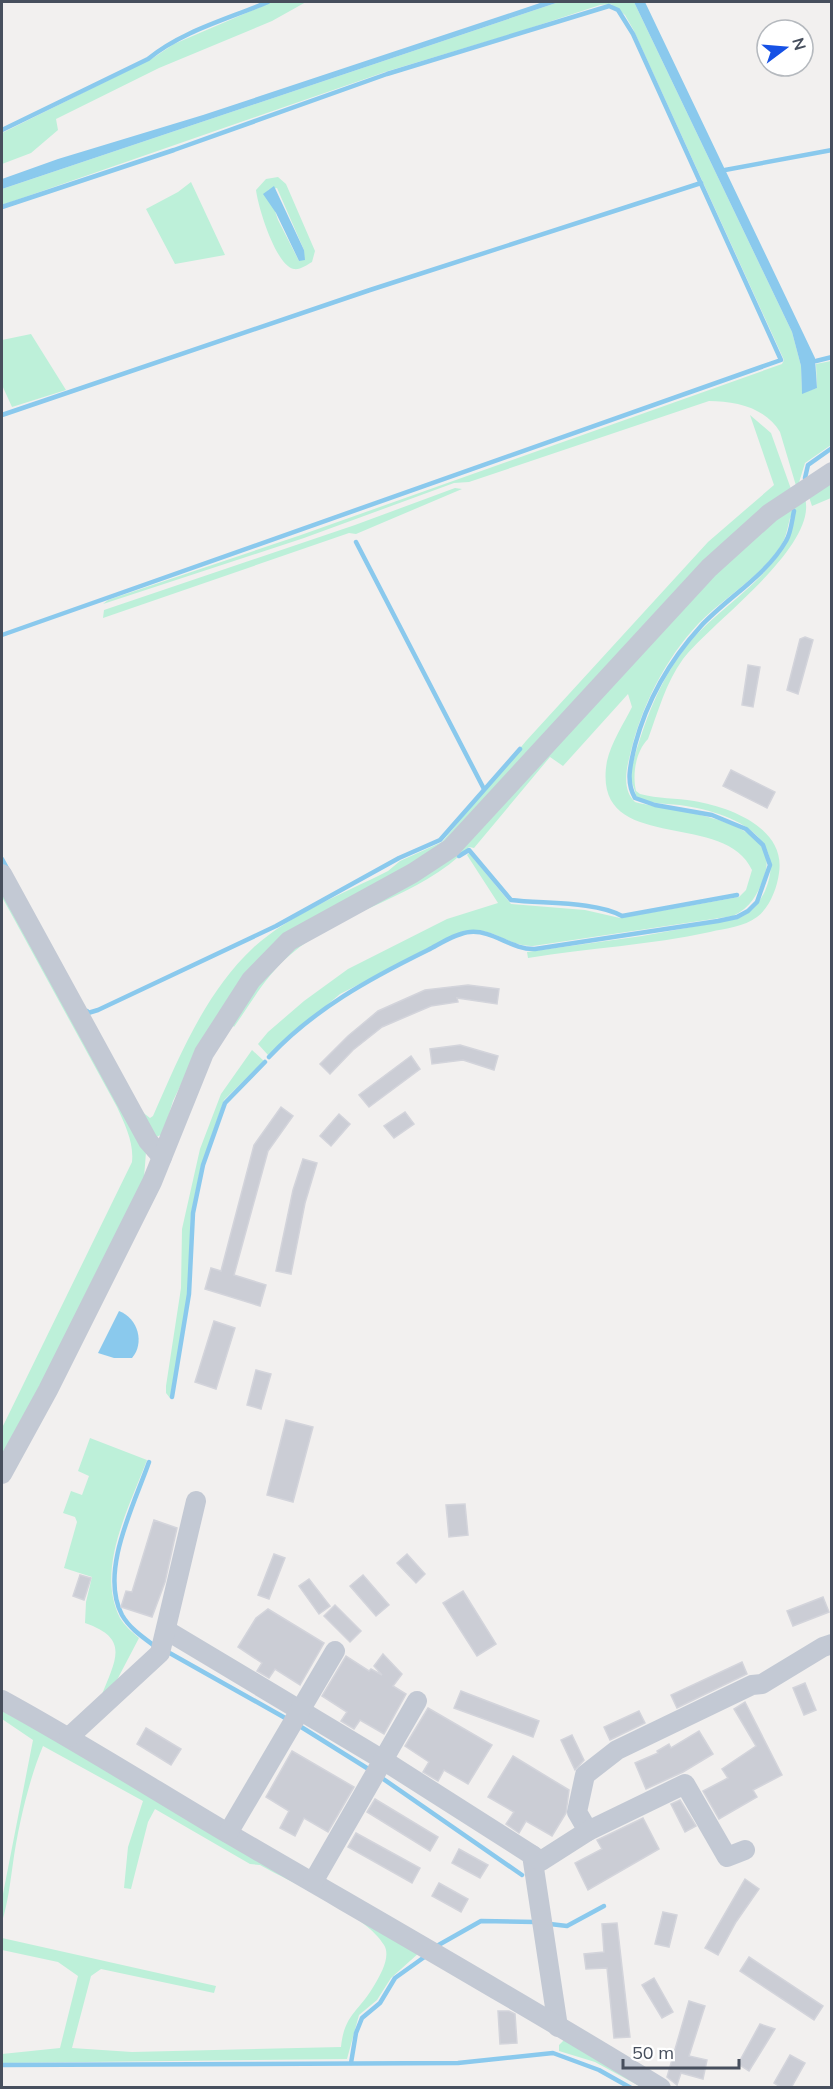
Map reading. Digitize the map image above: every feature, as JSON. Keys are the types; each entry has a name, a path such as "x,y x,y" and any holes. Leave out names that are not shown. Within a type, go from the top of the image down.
{"street":[{"path":"2,1474 53,1379 162,1157 204,1053 222,1020 265,963 289,941 413,873 452,848 709,568 770,513 831,472"},
{"path":"2,874 148,1141 162,1157"},
{"path":"69,1737 160,1653 196,1501"},
{"path":"166,1630 383,1760 541,1861 588,1831 685,1784 727,1857 745,1850"},
{"path":"588,1831 577,1812 585,1775 617,1750 752,1685 762,1684 831,1644"},
{"path":"228,1833 335,1651"},
{"path":"2,1700 69,1737 661,2088"},
{"path":"313,1882 417,1701"},
{"path":"532,1855 558,2027"}],"green space":[{"path":"272,2 306,2 272,21 159,68 56,119 58,130 31,153 2,164 2,133 153,58 174,44"},
{"path":"559,2 634,2 792,332 801,366 802,393 817,388 816,364 831,361 831,445 805,463 797,489 780,432 767,417 740,404 709,401 469,482 454,483 304,538 103,604 108,600 301,535 782,364 784,360 633,29 625,15 611,4 600,5 388,71 2,205 2,189"},
{"path":"278,177 286,184 315,251 312,262 301,268 294,269 287,265 269,235 256,190 266,179","holes":["277,188 304,250 299,261 278,220 268,190"]},
{"path":"191,182 225,255 175,264 146,209 178,192"},
{"path":"31,334 66,390 12,407 2,385 2,340"},
{"path":"750,415 771,433 791,489 452,840 291,933 187,1072 173,1101 163,1134 154,1138 141,1111 150,1118 153,1116 207,1005 236,966 253,948 300,915 388,871 400,861 442,842 526,741 708,542 774,485"},
{"path":"831,476 831,498 812,506 807,491"},
{"path":"455,488 462,489 356,534 349,533 103,618 104,610 355,525"},
{"path":"804,495 805,515 797,536 781,559 761,582 697,644 677,668 663,697 648,739 640,750 635,770 636,791 640,794 694,801 723,808 753,822 765,832 774,844 779,857 779,873 772,897 762,913 741,925 687,936 528,958 527,952 642,936 736,919 750,912 760,901 770,872 769,856 762,842 751,830 737,821 703,809 655,803 637,798 631,779 632,766 653,704 676,661 700,631 750,587 779,554 789,536 794,515 790,518 784,540 777,552 757,573 709,613 675,652 656,684 641,719 626,773 628,792 635,802 720,820 741,829 758,841 766,857 764,877 749,905 733,916 533,946 516,943 483,931 463,931 340,994 268,1055 258,1044 268,1032 304,1001 348,969 447,919 498,903 467,855 469,853 511,904 585,910 620,918 739,897 746,890 752,870 737,851 715,840 638,821 619,810 607,791 609,754 632,707 628,694 563,766 550,757 474,848 469,847 427,879 333,926 290,955 267,980 234,1027 229,1021 273,960 412,880 728,557"},
{"path":"2,880 146,1152 144,1178 2,1462 2,1428 132,1162 132,1148 117,1107 2,897"},
{"path":"252,1050 264,1061 224,1100 201,1166 191,1214 188,1294 170,1398 166,1393 166,1386 181,1288 182,1229 200,1149 221,1094"},
{"path":"90,1438 147,1460 124,1517 113,1559 111,1579 113,1599 120,1618 139,1638 107,1699 101,1697 114,1662 114,1644 109,1636 85,1623 86,1602 92,1577 64,1568 77,1522 75,1517 63,1513 71,1491 82,1495 89,1476 78,1471"},
{"path":"2,1706 420,1952 391,1978 377,2000 359,2015 347,2059 2,2063 2,2054 60,2048 78,1976 58,1962 2,1950 2,1938 216,1986 214,1993 101,1969 91,1976 72,2048 132,2052 341,2047 345,2027 369,1993 384,1965 386,1949 375,1934 346,1911 260,1865 250,1864 155,1809 148,1822 131,1889 124,1888 128,1847 143,1801 43,1746 21,1819 2,1922 2,1899 33,1740 2,1719"},
{"path":"566,2038 651,2087 641,2087 595,2062 559,2051 559,2045"}],"water":[{"path":"543,2 559,2 2,189 2,179 58,159 203,115"},
{"path":"634,2 645,2 815,358 817,388 802,394 801,366 792,332"},
{"path":"274,186 304,250 305,260 299,261 276,213 263,194"},
{"path":"119,1311 131,1319 138,1332 138,1345 132,1358 114,1358 98,1353"}],"building":[{"path":"805,637 813,640 798,694 787,690 800,639"},
{"path":"748,665 760,667 753,707 742,705"},
{"path":"731,770 775,792 767,808 723,786"},
{"path":"468,985 499,989 497,1004 457,998 458,1002 431,1006 382,1027 353,1050 330,1074 320,1064 378,1011 425,990"},
{"path":"460,1045 498,1056 494,1070 463,1060 432,1064 430,1049"},
{"path":"411,1056 420,1069 369,1107 359,1095"},
{"path":"281,1107 293,1116 268,1151 234,1275 266,1285 260,1306 205,1289 211,1268 221,1271 254,1145"},
{"path":"405,1112 414,1124 394,1138 384,1126"},
{"path":"339,1114 350,1124 331,1146 320,1136"},
{"path":"303,1159 317,1163 305,1203 291,1274 276,1271 293,1190"},
{"path":"214,1321 235,1328 216,1389 195,1382"},
{"path":"256,1370 271,1374 261,1409 247,1405"},
{"path":"286,1420 313,1427 293,1502 267,1495"},
{"path":"465,1504 468,1535 449,1537 446,1505"},
{"path":"154,1520 177,1528 165,1582 152,1617 121,1607 126,1591 132,1592"},
{"path":"274,1554 285,1558 269,1599 258,1595"},
{"path":"407,1554 425,1574 416,1583 397,1563"},
{"path":"80,1575 91,1578 84,1600 73,1596"},
{"path":"363,1575 389,1605 376,1616 350,1586"},
{"path":"309,1579 330,1606 319,1614 299,1586"},
{"path":"463,1591 496,1644 477,1656 443,1603"},
{"path":"823,1597 829,1612 793,1626 787,1611"},
{"path":"335,1605 361,1631 350,1642 324,1616"},
{"path":"268,1609 324,1643 300,1685 275,1669 269,1678 257,1671 262,1663 238,1647 256,1618"},
{"path":"383,1654 402,1674 393,1686 406,1694 384,1734 360,1720 354,1729 341,1721 347,1712 322,1696 346,1656 369,1671 371,1669 382,1675 374,1666"},
{"path":"742,1662 747,1674 677,1708 671,1695"},
{"path":"805,1683 816,1710 804,1715 793,1688"},
{"path":"461,1691 539,1721 533,1737 454,1708"},
{"path":"745,1702 782,1775 753,1790 757,1797 719,1819 703,1791 728,1778 722,1769 756,1746 734,1709"},
{"path":"428,1708 492,1745 468,1784 444,1770 438,1781 423,1772 429,1762 405,1746"},
{"path":"639,1711 645,1723 610,1740 604,1727"},
{"path":"146,1728 181,1749 171,1765 137,1744"},
{"path":"699,1731 713,1754 683,1772 646,1789 635,1763 658,1753 657,1751 669,1744 671,1748"},
{"path":"572,1735 584,1760 575,1770 561,1740"},
{"path":"292,1751 354,1787 328,1832 304,1818 295,1836 280,1828 289,1811 266,1797"},
{"path":"513,1756 569,1790 566,1813 552,1836 526,1821 519,1833 506,1824 514,1812 488,1797"},
{"path":"375,1799 438,1837 430,1851 367,1812"},
{"path":"680,1800 696,1826 685,1832 671,1804"},
{"path":"643,1818 659,1849 588,1890 575,1863 602,1849 597,1840"},
{"path":"356,1833 420,1868 412,1883 348,1847"},
{"path":"459,1849 488,1865 480,1878 452,1863"},
{"path":"745,1879 759,1889 736,1922 718,1955 705,1948"},
{"path":"439,1883 468,1899 461,1912 432,1896"},
{"path":"663,1912 677,1915 669,1947 655,1944"},
{"path":"617,1923 630,2037 614,2038 607,1968 586,1969 584,1954 604,1952 602,1924"},
{"path":"749,1957 823,2006 814,2020 740,1971"},
{"path":"654,1978 673,2012 662,2018 642,1985"},
{"path":"689,2001 705,2006 689,2056 707,2060 703,2079 681,2073 677,2085 667,2077"},
{"path":"498,2011 509,2011 515,2014 517,2043 500,2044"},
{"path":"760,2024 775,2029 749,2071 738,2064"},
{"path":"790,2055 805,2063 791,2088 782,2088 774,2083"}],"waterway":[{"path":"2,130 148,59 190,33 268,2"},
{"path":"2,207 174,150 387,74 609,6 618,10 633,34 781,360 2,635"},
{"path":"725,170 832,150"},
{"path":"2,415 370,290 701,183"},
{"path":"816,361 832,357"},
{"path":"805,478 808,465 832,448"},
{"path":"269,1057 305,1024 343,996 459,934 479,932 518,946 535,949 737,917 757,902 770,865 763,845 746,829 712,815 655,805 635,798 630,785 630,772 640,728 661,681 679,653 701,626 778,554 789,534 794,511"},
{"path":"356,542 484,789"},
{"path":"87,1011 88,1013 98,1010 276,926 399,858 440,840 520,749"},
{"path":"459,856 469,850 511,900 583,905 611,911 622,916 737,895"},
{"path":"2,859 8,870"},
{"path":"172,1397 189,1294 193,1213 203,1165 225,1103 265,1062"},
{"path":"149,1462 121,1538 114,1579 116,1598 125,1620 156,1647"},
{"path":"166,1651 287,1719"},
{"path":"298,1725 370,1770"},
{"path":"379,1776 522,1875"},
{"path":"550,1924 567,1926 604,1906"},
{"path":"435,1947 481,1921 535,1922"},
{"path":"351,2063 356,2033 362,2018 380,2003 395,1978 423,1958"},
{"path":"2,2065 458,2063 553,2053 599,2070 631,2088"}]}
